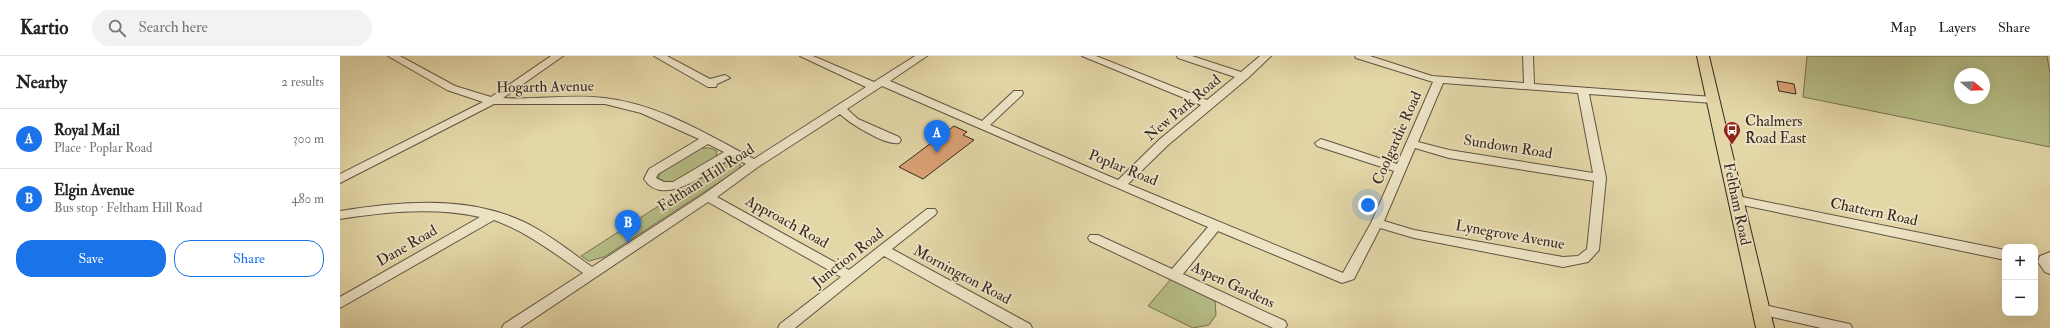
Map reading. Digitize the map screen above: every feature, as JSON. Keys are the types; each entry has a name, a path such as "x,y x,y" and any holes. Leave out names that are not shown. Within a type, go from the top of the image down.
{"main road":[{"name":"Feltham Road","path":"1703,56 1765,328"}],"street":[{"path":"399,57 451,88 492,101 558,56"},
{"path":"659,56 710,84 725,78"},
{"name":"Poplar Road","path":"805,56 983,126 1338,278 1346,278 1350,274"},
{"name":"Feltham Hill Road","path":"509,328 708,197 754,164 922,56"},
{"path":"1087,56 1209,105"},
{"path":"1182,56 1244,76"},
{"name":"New Park Road","path":"1121,184 1164,142 1266,56"},
{"path":"1360,56 1431,78 1713,100"},
{"path":"1528,56 1529,85"},
{"name":"Coolgardie Road","path":"1350,274 1377,223 1413,144 1440,79"},
{"name":"Lynegrove Avenue","path":"1377,223 1414,234 1563,262 1579,261 1589,257 1593,250 1600,178 1583,89"},
{"path":"983,126 1018,93"},
{"name":"Hogarth Avenue","path":"340,179 492,101 514,103 567,99 606,101 653,112 754,164"},
{"path":"841,109 854,121 895,140"},
{"path":"707,139 653,172 650,179 656,184 667,187 676,186 731,152"},
{"path":"1321,143 1401,169"},
{"name":"Sundown Road","path":"1413,144 1449,154 1600,178"},
{"path":"340,173 340,179"},
{"name":"Approach Road","path":"708,197 850,276"},
{"name":"Chattern Road","path":"1737,200 2002,254"},
{"path":"340,215 402,206 439,206 470,210 516,224 592,273"},
{"name":"Junction Road","path":"785,328 931,212"},
{"name":"Dane Road","path":"340,304 490,217"},
{"name":"Aspen Gardens","path":"1174,275 1216,225"},
{"name":"Aspen Gardens","path":"1094,238 1116,241 1174,275 1280,325"},
{"name":"Mornington Road","path":"883,250 1025,328"},
{"path":"1760,309 1846,328"}],"green space":[{"path":"1807,56 2047,56 2050,73 2050,147 1803,97"},
{"path":"701,148 710,148 717,151 716,157 676,182 666,182 658,178 660,173"},
{"path":"735,161 741,165 738,170 604,257 589,261 581,256 725,163"},
{"path":"1171,279 1215,301 1216,315 1209,325 1193,328 1148,306"}],"building":[{"path":"1777,81 1794,84 1796,94 1779,91"},
{"path":"954,126 967,132 963,135 974,140 923,179 899,167"}],"place":[{"name":"Chalmers Road East","path":"1732,145"},
{"name":"Royal Mail","path":"937,153"},
{"name":"Elgin Avenue","path":"628,243"}]}
